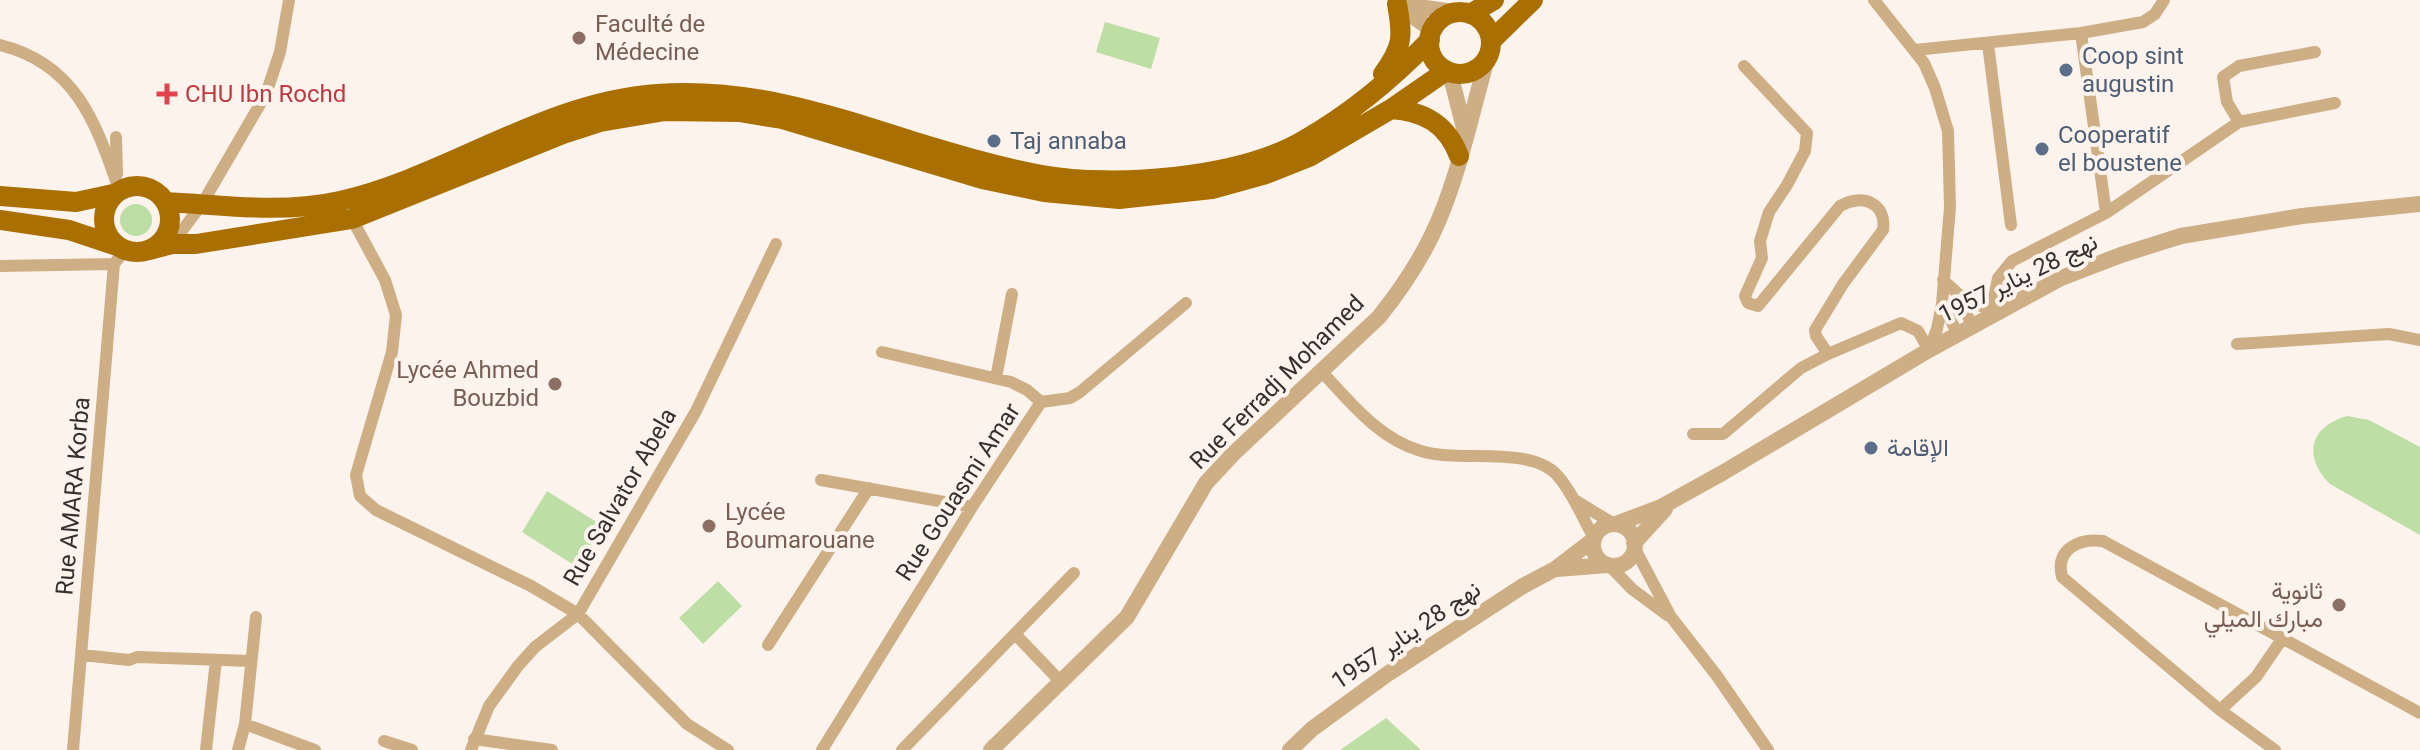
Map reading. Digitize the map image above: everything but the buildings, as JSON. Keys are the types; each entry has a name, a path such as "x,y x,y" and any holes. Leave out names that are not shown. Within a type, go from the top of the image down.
{"main road":[{"path":"0,196 76,202 127,186 149,188 166,202 272,209 314,206 378,190 545,120 593,106 656,94 742,95 786,103 989,164 1046,176 1117,182 1158,179 1261,159 1302,142 1366,98 1431,35 1445,17 1466,13 1494,0"},
{"path":"0,220 69,230 119,253 352,219 563,134 600,122 665,111 739,112 782,119 982,179 1044,192 1119,199 1212,189 1266,174 1309,157 1448,72 1471,73 1533,0"},
{"path":"1366,98 1395,57 1403,35 1394,2"},
{"path":"1466,13 1485,24 1489,50"},
{"path":"1431,35 1433,58 1448,72"},
{"path":"1391,109 1410,110 1435,121 1454,142 1459,156"},
{"path":"116,190 104,211 103,221 105,231 119,253"},
{"path":"149,250 158,244 170,224 166,202"}],"street":[{"path":"172,244 202,204 266,94 280,52 289,0"},
{"path":"1874,0 1915,50 1935,88 1948,131 1950,207 1942,304 1929,350"},
{"path":"1915,50 2081,33 2143,22 2155,14 2164,0"},
{"path":"1394,2 1466,13"},
{"path":"1394,2 1431,35"},
{"path":"2081,33 2106,213"},
{"path":"1988,44 2011,225"},
{"path":"0,45 31,56 66,82 78,96 91,114 116,190"},
{"name":"Rue Ferradj Mohamed","path":"991,750 1127,617 1206,483 1379,317 1433,234 1489,50"},
{"path":"2239,122 2227,102 2223,77 2239,66 2315,52"},
{"path":"1744,66 1807,133 1805,151 1769,212 1760,241 1762,258 1745,296 1748,303 1758,306 1840,206 1853,200 1867,201 1876,206 1882,215 1883,230 1843,284 1815,330 1828,354"},
{"path":"1448,72 1465,133"},
{"path":"2001,313 1994,298 1998,278 2012,261 2106,213 2239,122 2335,103"},
{"path":"116,137 116,190"},
{"name":"نهج 28 يناير 1957","path":"1615,524 1675,500 1929,350 2061,278 2181,236 2302,216 2420,204"},
{"path":"352,219 385,280 396,315 392,352 356,475 360,496 376,510 531,586 578,614 687,724 728,750"},
{"name":"Rue Salvator Abela","path":"472,745 489,706 518,666 535,647 578,614 696,411 776,244"},
{"path":"0,266 119,253"},
{"name":"Rue AMARA Korba","path":"73,750 119,253"},
{"path":"1943,280 1973,303 2001,313"},
{"path":"1956,292 1966,330"},
{"path":"996,378 1012,294"},
{"path":"1041,402 1070,398 1080,392 1186,303"},
{"path":"1942,304 1966,330"},
{"path":"1693,434 1723,434 1801,368 1901,323 1915,328 1929,350"},
{"path":"2237,344 2389,334 2420,340"},
{"name":"Rue Gouasmi Amar","path":"822,750 972,507 1041,402 1027,390 996,378 882,352"},
{"path":"1322,372 1359,411 1401,444 1423,452 1446,455 1529,460 1557,475 1574,499 1594,539 1595,555 1632,589 1671,617"},
{"path":"821,480 972,507"},
{"path":"768,645 869,488"},
{"path":"1574,499 1629,531 1647,576 1671,617 1768,750"},
{"name":"نهج 28 يناير 1957","path":"1634,545 1675,500"},
{"path":"1594,539 1602,528 1615,524"},
{"name":"نهج 28 يناير 1957","path":"1290,750 1312,729 1386,675 1523,586 1555,569 1594,539"},
{"path":"2275,750 2220,710 2062,577 2059,566 2068,548 2090,539 2103,541 2420,713"},
{"path":"1608,565 1626,562 1634,545"},
{"name":"نهج 28 يناير 1957","path":"1555,569 1608,565"},
{"path":"902,750 1074,573"},
{"path":"238,750 245,724 256,617"},
{"path":"1015,634 1061,682"},
{"path":"2220,710 2256,677 2282,639"},
{"path":"82,655 129,660 137,657 251,661"},
{"path":"206,750 216,660"},
{"path":"245,724 315,750"},
{"path":"384,741 412,750"},
{"path":"472,745 546,750"}],"green space":[{"path":"1105,22 1160,38 1151,69 1096,52"},
{"path":"136,204 148,208 152,220 148,232 136,236 124,232 120,220 124,208"},
{"path":"2347,416 2369,420 2420,447 2420,535 2330,484 2321,474 2313,454 2318,435 2334,421"},
{"path":"547,491 603,526 577,567 522,532"},
{"path":"718,581 742,606 703,644 679,618"},
{"path":"1386,718 1421,750 1340,750"}],"place":[{"name":"Faculté de Médecine","path":"579,38"},
{"name":"Coop sint augustin","path":"2066,70"},
{"name":"CHU Ibn Rochd","path":"167,94"},
{"name":"Taj annaba","path":"994,141"},
{"name":"Cooperatif el boustene","path":"2042,149"},
{"name":"Lycée Ahmed Bouzbid","path":"555,384"},
{"name":"الإقامة","path":"1871,448"},
{"name":"Lycée Boumarouane","path":"709,526"},
{"name":"ثانوية مبارك الميلي","path":"2339,605"}]}
